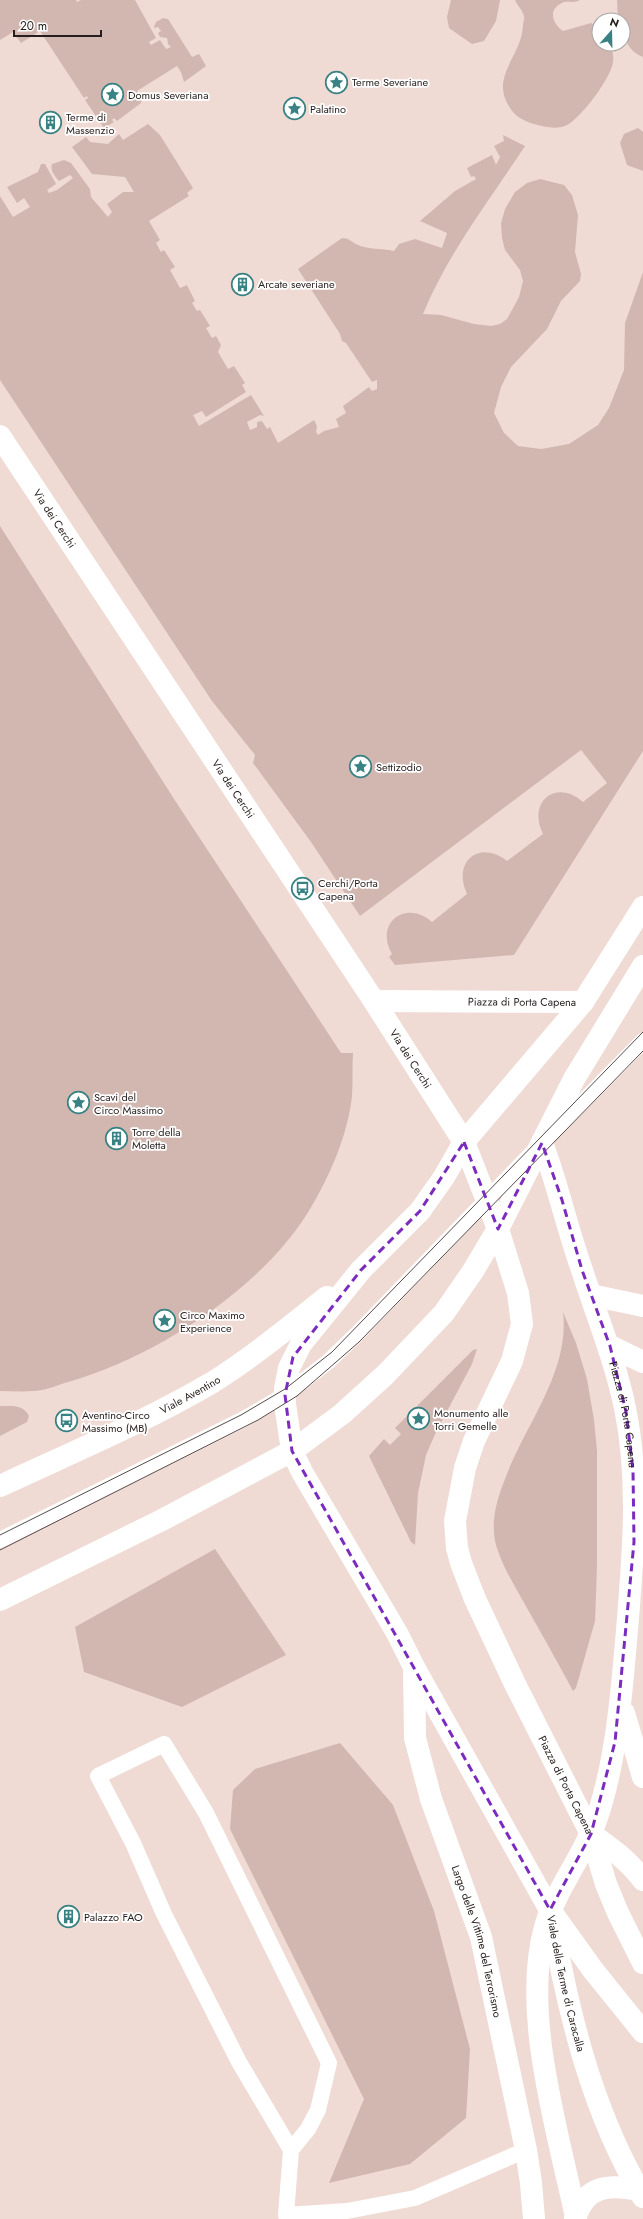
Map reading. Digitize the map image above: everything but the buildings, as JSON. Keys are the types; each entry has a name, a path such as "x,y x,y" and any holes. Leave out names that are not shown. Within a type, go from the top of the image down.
{"main road":[{"name":"Via dei Cerchi","path":"0,436 374,1001 464,1142"},
{"path":"583,1002 643,906"},
{"path":"0,1600 162,1520 292,1451 342,1414 420,1339 458,1295 498,1229 574,1079 643,966"},
{"name":"Piazza di Porta Capena","path":"374,1001 583,1002"},
{"name":"Piazza di Porta Capena","path":"550,1910 414,1667 397,1633 302,1472 292,1451 284,1396 289,1368 300,1344 361,1270 420,1211 444,1177 464,1142 583,1002"},
{"name":"Piazza di Porta Capena","path":"464,1142 498,1229 521,1304 521,1334 512,1360 468,1455 460,1487 455,1536 461,1563 475,1599 515,1684 591,1834"},
{"name":"Piazza di Porta Capena","path":"542,1143 562,1200 582,1270 610,1346 626,1412 634,1496 634,1542 621,1702 610,1769 591,1834"},
{"name":"Viale Aventino","path":"0,1486 153,1414 213,1381 257,1352 361,1270"},
{"path":"591,1294 643,1306"},
{"path":"610,1346 643,1362"},
{"name":"Largo delle Vittime del Terrorismo","path":"414,1667 415,1738 431,1800 481,1937 526,2150 534,2219"},
{"path":"621,1702 631,1743 643,1777"},
{"path":"591,1834 616,1852 643,1880"},
{"path":"576,2218 544,2064 537,1993 538,1958 550,1910 591,1834"},
{"path":"591,1834 606,1884 618,1913 643,1963"},
{"name":"Viale delle Terme di Caracalla","path":"550,1910 593,1970 643,2032"},
{"name":"Viale delle Terme di Caracalla","path":"550,1910 564,1979 590,2080 611,2132 641,2194"},
{"path":"576,2218 585,2199 599,2189 616,2187 641,2194"}],"lane":[{"path":"0,1540 244,1419 284,1396 329,1361 358,1333 643,1041"},
{"path":"291,2150 239,2062 164,1914 133,1843 98,1776 164,1744 206,1813 330,2063 318,2110 308,2129 291,2150 286,2215 347,2211 415,2198 526,2150"}],"highlighted area":[{"path":"464,1142 498,1229 542,1143 562,1200 582,1270 610,1346 626,1412 633,1470 634,1542 615,1742 591,1834 550,1910 292,1451 285,1395 293,1357 361,1270 420,1211"}],"shaded area":[{"path":"0,0 76,0 77,2 81,0 135,0 156,38 149,42 151,45 160,40 166,49 171,47 168,44 167,38 160,37 158,33 161,31 158,27 154,28 156,22 163,18 168,19 192,57 199,54 206,66 184,82 181,72 177,66 137,91 142,97 141,103 117,121 114,118 112,120 114,122 104,128 85,100 88,98 87,96 84,98 40,31 21,43 13,32 0,40"},
{"path":"451,0 500,0 496,21 484,41 472,44 449,28 447,17"},
{"path":"515,0 580,0 575,2 564,2 557,6 553,13 554,21 563,31 591,23 591,52 613,52 611,69 602,87 588,106 573,121 563,127 546,127 526,121 513,112 506,100 503,89 504,78 521,37 524,18"},
{"path":"617,0 643,0 643,57 631,48 631,12 618,12"},
{"path":"148,124 160,135 193,188 187,193 189,196 149,221 160,240 156,243 161,252 164,250 175,267 170,270 180,288 187,285 195,301 192,303 197,311 200,310 210,326 206,328 212,338 216,336 221,345 218,352 228,369 234,366 245,383 242,385 246,392 206,417 202,411 193,415 199,426 251,395 264,416 260,415 247,422 250,430 257,427 257,422 262,421 267,429 270,427 278,443 314,420 317,426 316,432 318,435 324,431 339,427 336,419 346,413 343,406 369,387 372,391 377,389 377,380 372,382 346,343 342,341 340,334 298,269 342,238 348,239 365,247 394,251 399,244 415,239 442,248 447,233 420,221 455,191 476,179 474,176 471,177 467,168 492,155 496,165 500,157 494,146 504,141 503,135 525,146 483,207 444,270 423,314 441,315 474,324 491,326 500,324 507,319 519,297 523,281 520,270 505,250 502,238 501,223 505,209 515,192 527,183 540,179 564,185 572,195 578,215 575,252 581,274 580,281 561,301 547,329 511,367 501,387 494,413 504,433 518,446 541,449 569,444 598,425 609,408 624,370 625,323 643,272 643,751 514,955 395,965 389,957 392,954 387,943 387,933 390,924 403,914 412,913 422,916 432,922 467,894 463,882 463,872 471,857 478,853 487,852 497,855 507,861 543,834 539,822 539,812 542,803 547,797 554,793 563,792 573,795 583,802 607,783 581,750 360,916 311,842 253,763 255,755 212,701 0,380 0,196 13,217 30,207 24,198 17,203 7,187 38,172 41,164 45,164 56,184 47,190 49,193 57,190 73,178 70,175 59,181 53,173 52,164 64,160 71,163 90,189 91,197 108,217 112,212 107,204 123,192 134,192 125,177 92,174 72,147 86,137 90,142 108,144 119,134 123,140"},
{"path":"638,128 643,132 643,171 627,165 620,143 624,134"},
{"path":"0,526 176,802 341,1053 353,1053 352,1096 350,1110 347,1125 331,1169 310,1209 290,1238 265,1266 236,1292 204,1316 171,1337 136,1356 102,1371 51,1388 37,1391 0,1391"},
{"path":"563,1312 576,1343 587,1379 594,1420 597,1451 597,1566 595,1621 576,1688 573,1691 507,1572 497,1549 494,1533 494,1517 502,1487 514,1458 553,1377 560,1356 563,1334"},
{"path":"477,1349 472,1364 436,1432 426,1455 418,1493 415,1545 411,1542 369,1456 384,1439 390,1445 401,1434 395,1428 473,1350"},
{"path":"0,1406 17,1406 24,1409 29,1416 27,1422 0,1436"},
{"path":"215,1549 286,1655 182,1707 84,1672 75,1627"},
{"path":"340,1743 393,1805 434,1911 470,2049 466,2118 410,2164 329,2183 364,2099 230,1829 233,1790 255,1769"}],"tram line":[{"path":"0,1535 241,1415 285,1389 332,1352 643,1032"},
{"path":"0,1550 258,1420 297,1396 359,1342 643,1051"}],"place":[{"name":"Terme Severiane","path":"336,82"},
{"name":"Domus Severiana","path":"113,95"},
{"name":"Palatino","path":"295,109"},
{"name":"Terme di Massenzio","path":"50,123"},
{"name":"Arcate severiane","path":"242,284"},
{"name":"Settizodio","path":"361,767"},
{"name":"Cerchi/Porta Capena","path":"302,889"},
{"name":"Scavi del Circo Massimo","path":"78,1103"},
{"name":"Torre della Moletta","path":"116,1138"},
{"name":"Circo Maximo Experience","path":"165,1321"},
{"name":"Monumento alle Torri Gemelle","path":"419,1419"},
{"name":"Aventino-Circo Massimo (MB)","path":"67,1421"},
{"name":"Palazzo FAO","path":"68,1917"}]}
